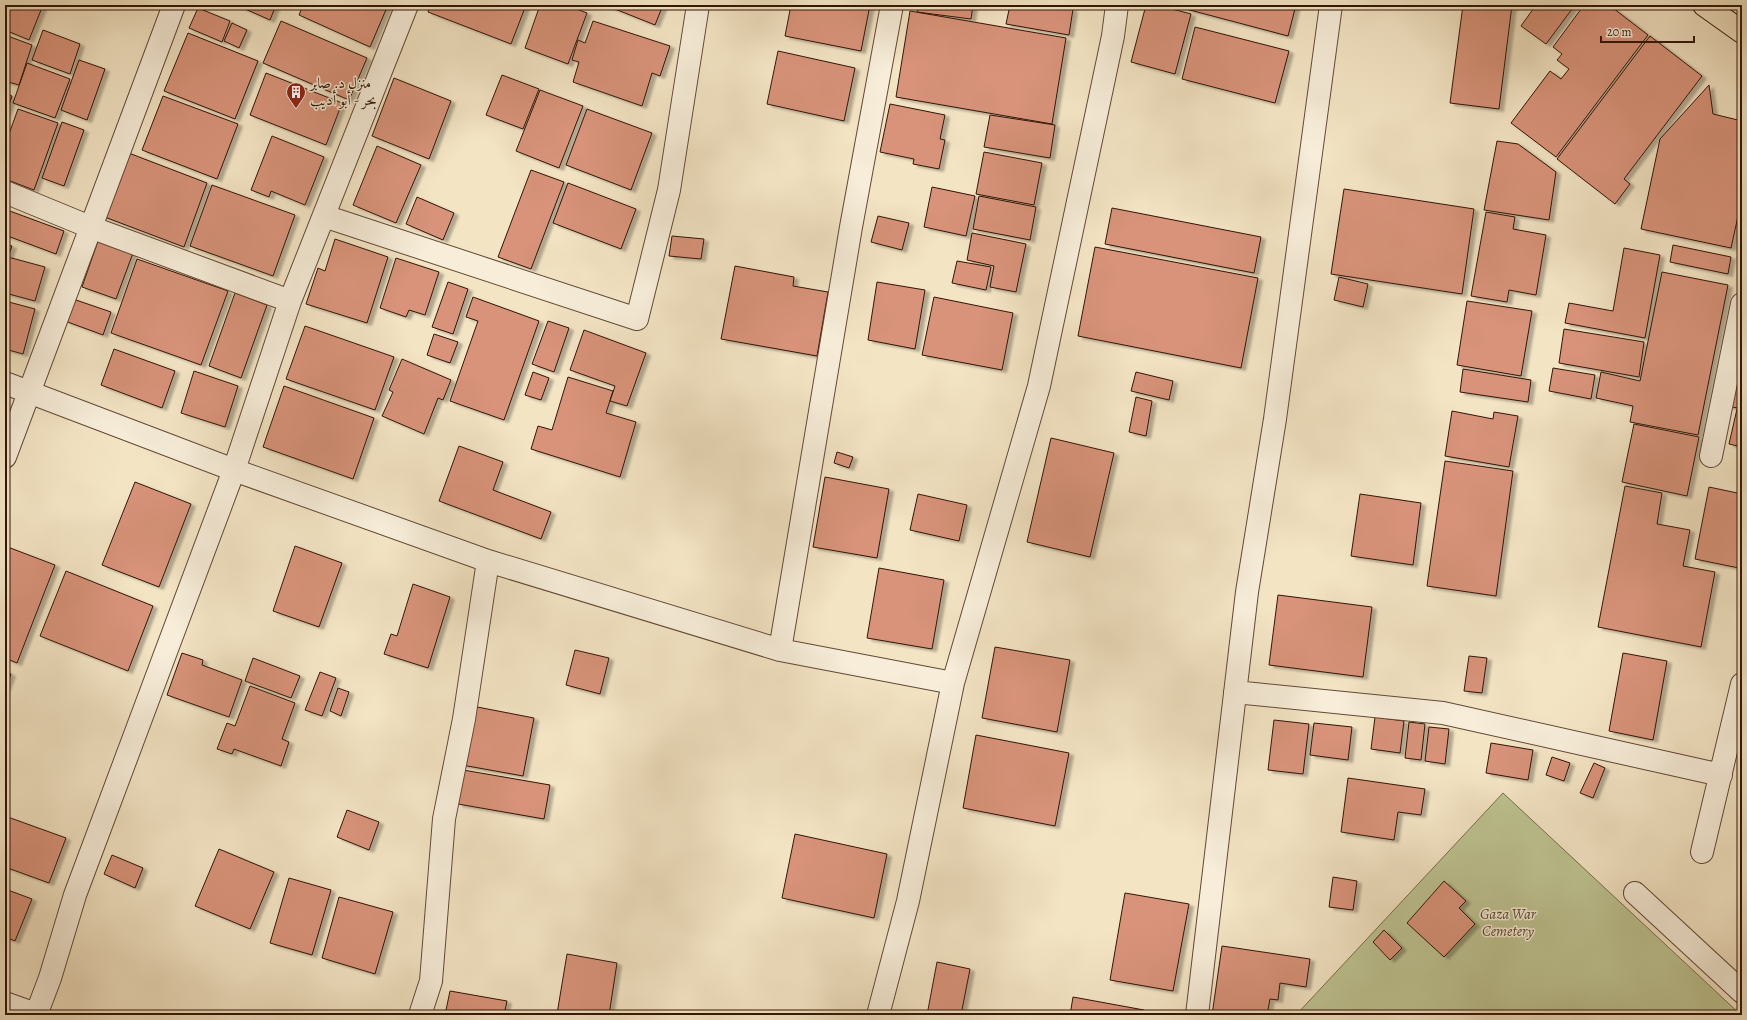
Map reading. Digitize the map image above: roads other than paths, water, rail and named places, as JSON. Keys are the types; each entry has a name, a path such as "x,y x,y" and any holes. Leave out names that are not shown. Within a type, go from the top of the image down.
{"highway":[{"path":"1704,5 1742,32"}],"street":[{"path":"5,457 174,5"},
{"path":"5,1003 36,1015 50,978 75,895 234,470 290,301 407,5"},
{"path":"324,216 637,319 669,190 698,5"},
{"path":"780,650 851,227 892,5"},
{"path":"878,1015 908,901 954,682 1039,386 1113,36 1117,5"},
{"path":"1197,1015 1247,592 1275,419 1331,5"},
{"path":"5,192 90,227 290,301"},
{"path":"1711,456 1742,304"},
{"path":"5,383 234,470 488,561 780,650 954,682"},
{"path":"420,1015 431,981 444,819 464,719 488,561"},
{"path":"1702,852 1742,684"},
{"path":"1235,692 1443,713 1721,775"},
{"path":"1634,893 1742,992"}],"place":[{"name":"منزل د. صابر بحر - أبو أديب","path":"296,109"}],"park label":[{"name":"Gaza War Cemetery","path":"1508,922"}]}
